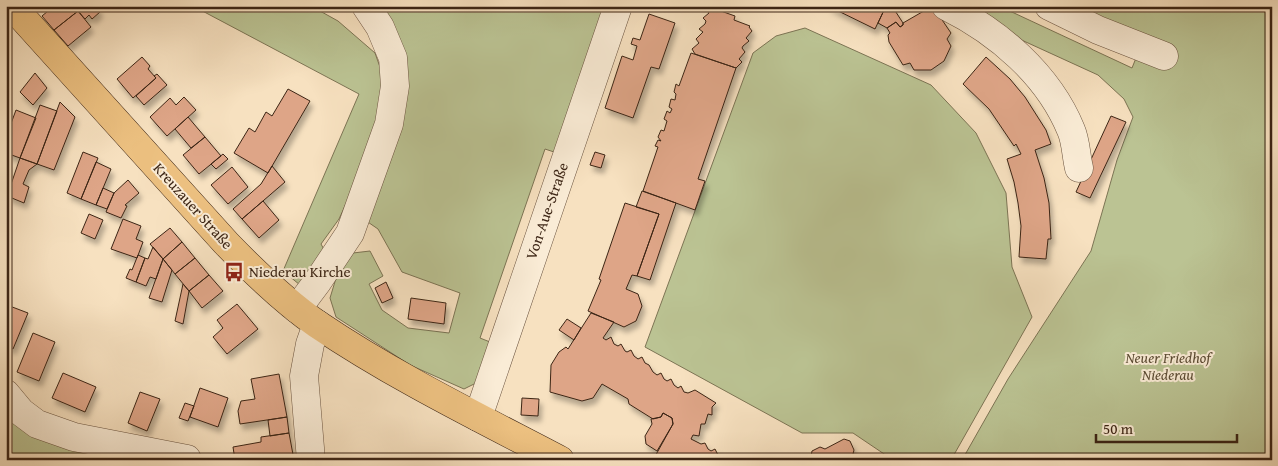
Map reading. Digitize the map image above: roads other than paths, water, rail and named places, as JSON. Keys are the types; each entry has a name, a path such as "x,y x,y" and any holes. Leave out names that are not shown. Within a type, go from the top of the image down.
{"main road":[{"name":"Kreuzauer Straße","path":"12,6 226,243 261,278 307,316 365,354 560,460"}],"street":[{"path":"310,460 304,376 310,344 307,316 318,282 350,233 389,124 395,86 393,58 380,27 366,6"},
{"name":"Von-Aue-Straße","path":"478,417 618,6"},
{"path":"946,6 966,16 999,38 1027,64 1052,96 1072,131 1079,168"},
{"path":"1050,6 1098,30 1164,56"},
{"path":"6,394 21,412 36,424 74,437 187,459"}],"place":[{"name":"Niederau Kirche","path":"234,272"}],"park label":[{"name":"Neuer Friedhof Niederau","path":"1168,366"}]}
